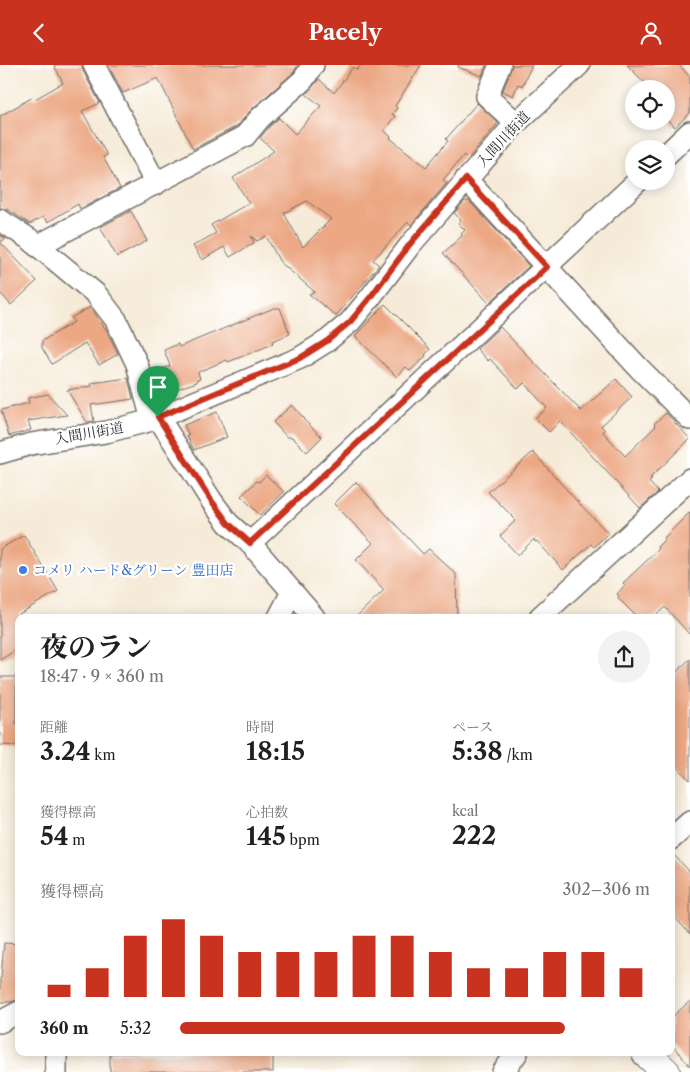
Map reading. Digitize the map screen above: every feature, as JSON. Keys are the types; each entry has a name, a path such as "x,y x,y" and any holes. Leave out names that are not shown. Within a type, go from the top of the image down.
{"street":[{"path":"94,65 156,184"},
{"path":"37,245 245,136 260,119 303,80 313,65"},
{"path":"500,65 487,96 516,123"},
{"name":"入間川街道","path":"0,453 31,444 106,432 155,418 300,358 327,341 350,322 410,244 516,123 580,65"},
{"path":"675,146 690,132"},
{"path":"466,179 638,367 690,419"},
{"path":"250,543 628,190"},
{"path":"0,220 37,245 96,293 116,320 137,364 155,418 228,523 250,543 311,614"},
{"path":"543,614 690,479"},
{"path":"281,614 292,592"},
{"path":"675,835 690,822"},
{"path":"0,1022 15,1014"},
{"path":"56,1056 56,1072"},
{"path":"503,1072 515,1056"},
{"path":"649,1056 666,1072"}],"building":[{"path":"54,65 82,65 83,71 100,103 82,111 107,155 103,157 120,188 80,209 78,204 48,222 43,217 30,224 7,209 0,208 0,116 33,97 35,99 63,83"},
{"path":"108,65 298,65 294,72 252,109 237,126 193,149 158,78 123,93"},
{"path":"361,65 421,65 395,106 397,108 392,114 395,116 384,130 390,138 426,167 448,141 446,139 477,103 498,123 468,159 464,155 443,180 447,183 411,225 408,222 373,260 379,265 336,316 309,294 315,292 280,262 266,236 257,241 251,236 254,243 230,257 224,247 202,260 193,246 216,233 211,225 249,203 233,178 274,151 260,138 269,127 279,118 295,134 321,106 306,94 319,79 334,93 353,67 357,70","holes":["307,201 331,219 303,247 284,213"]},
{"path":"458,65 486,65 482,76 458,67"},
{"path":"512,65 532,65 522,86 518,84 513,96 503,91"},
{"path":"627,65 679,65 690,77 690,113 675,127 675,80 642,80"},
{"path":"465,201 469,201 529,266 489,303 443,253 462,236 461,234 465,230 458,223 461,220 454,213"},
{"path":"131,211 147,241 117,257 100,227"},
{"path":"0,235 6,239 0,242"},
{"path":"0,242 37,281 11,305 0,293"},
{"path":"385,304 430,349 426,356 410,371 406,367 397,377 355,336"},
{"path":"90,307 107,331 118,354 99,365 85,343 52,364 42,348 42,341 74,322 71,318"},
{"path":"274,308 280,308 290,334 272,341 273,344 198,372 200,379 196,380 197,382 158,395 152,373 170,366 164,350 178,344 179,347"},
{"path":"500,327 581,411 616,379 632,397 601,426 605,430 603,432 625,456 656,426 654,424 666,413 690,439 650,478 652,480 649,482 658,492 640,508 560,421 549,432 535,418 547,408 524,383 518,389 490,359 488,361 477,349"},
{"path":"128,378 133,399 91,405 94,421 87,422 67,390 92,386 91,383"},
{"path":"48,394 67,415 28,421 31,430 9,436 1,410 29,403 28,398"},
{"path":"292,405 303,419 322,437 307,452 292,437 287,437 273,422"},
{"path":"217,412 227,437 194,450 184,425"},
{"path":"533,452 608,533 594,547 591,544 563,570 534,539 518,555 500,536 516,520 488,492"},
{"path":"266,475 284,492 260,515 241,496"},
{"path":"356,482 423,554 429,549 456,574 457,614 359,614 384,590 356,560 373,543 334,504"},
{"path":"690,512 690,635 675,618 675,614 671,614 665,607 657,614 634,614 618,598 617,594 625,585 623,583 659,549 657,547"},
{"name":"コメリ ハード&グリーン 豊田店","path":"24,535 58,591 19,614 15,614 15,651 0,660 0,549"},
{"path":"690,659 690,780 675,766 675,673"},
{"path":"0,677 15,677 15,746 0,745"},
{"path":"675,856 690,872 690,934 675,917"},
{"path":"4,943 15,944 15,1001 0,1002"},
{"path":"690,1001 690,1066 675,1049 675,1014"},
{"path":"110,1056 273,1056 273,1072 110,1072"}],"place":[{"name":"コメリ ハード&グリーン 豊田店","path":"23,570"}],"route":[{"path":"466,179 547,267 250,543 228,523 211,500 158,417 300,358 327,341 350,322 410,244 466,179"}]}
